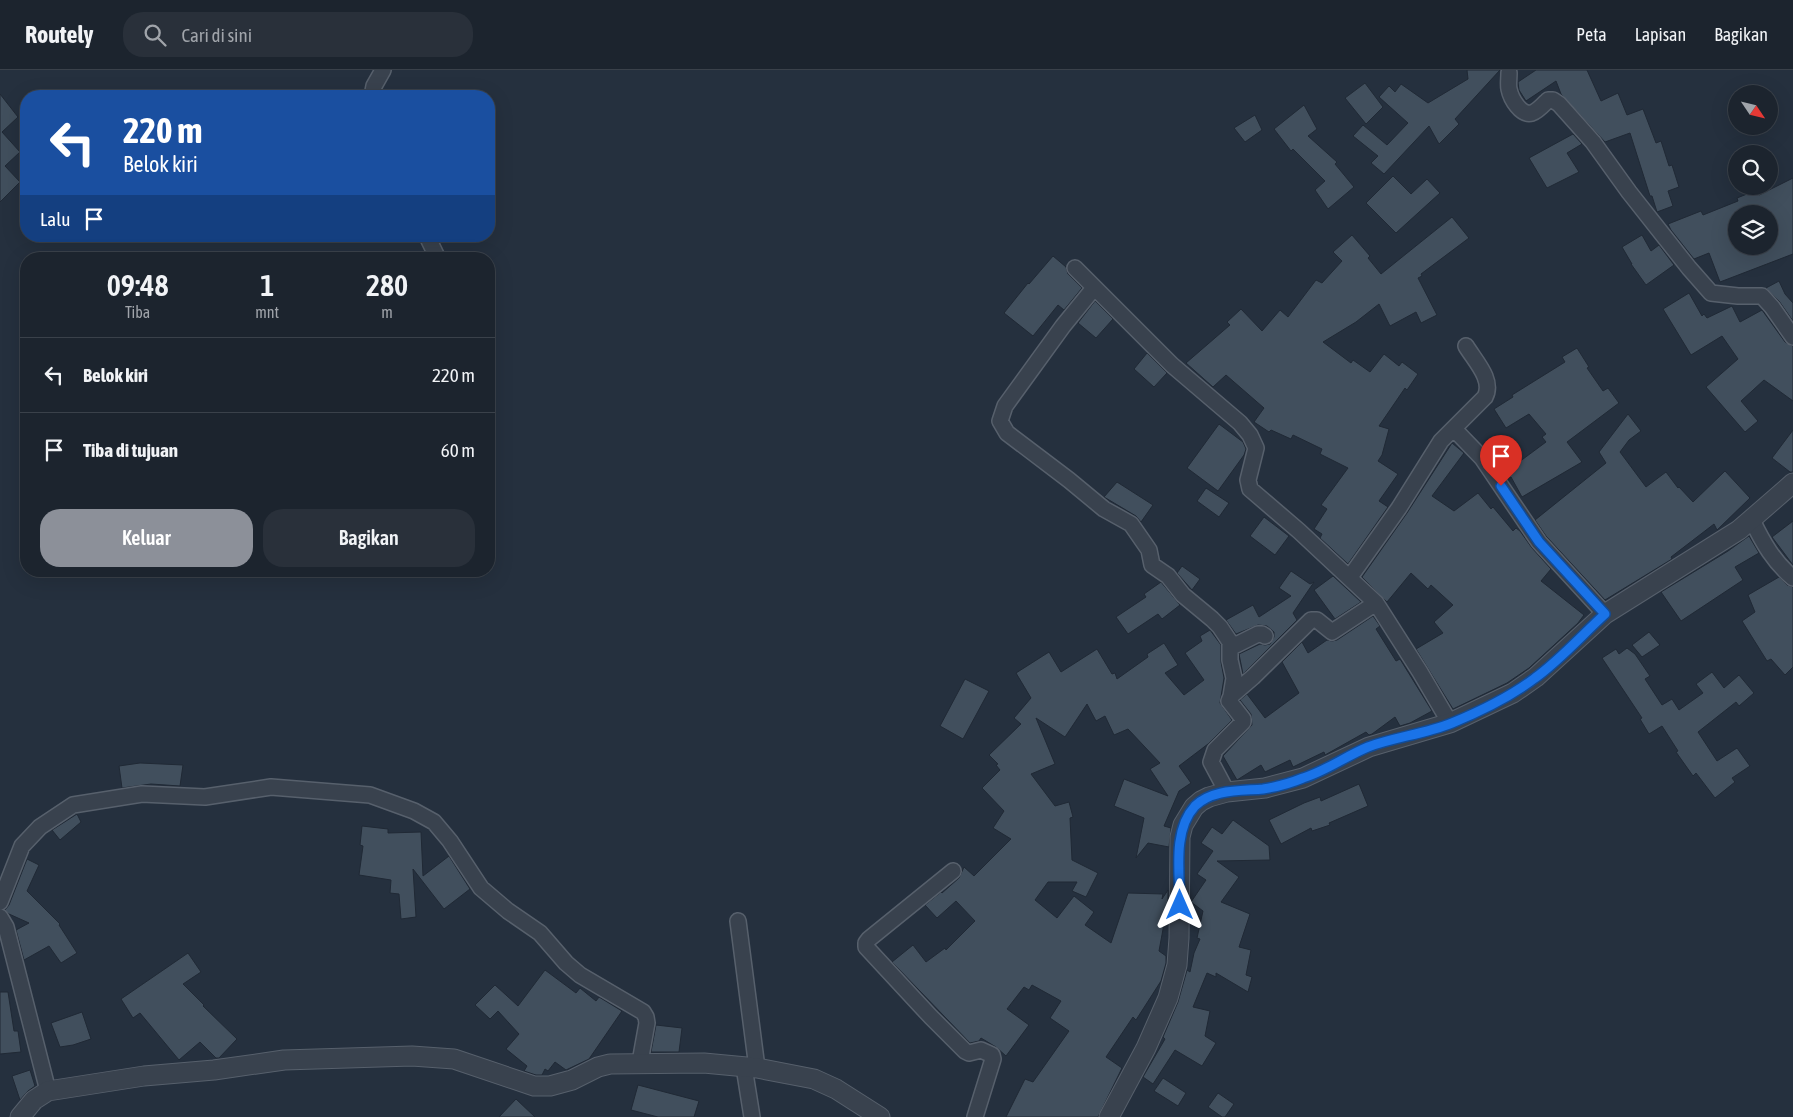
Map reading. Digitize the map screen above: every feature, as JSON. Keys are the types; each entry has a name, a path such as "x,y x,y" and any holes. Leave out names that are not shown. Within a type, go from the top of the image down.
{"street":[{"path":"373,90 383,70"},
{"path":"1509,73 1509,89 1515,102 1522,110 1527,113 1534,112 1548,100 1559,104 1593,142 1688,268 1711,292 1738,296 1762,296 1793,337"},
{"path":"1075,268 1172,365 1240,423 1250,435 1256,448 1248,480 1250,489 1350,577 1376,603 1450,723"},
{"path":"1094,288 1005,406 1000,421 1002,427 1007,433 1104,509 1131,524 1149,550 1152,565 1168,576 1183,595 1220,627 1230,642 1236,645 1258,634 1265,636"},
{"path":"1350,577 1398,508 1441,440 1485,397 1489,388 1488,383 1466,346"},
{"path":"1454,429 1482,458 1539,542 1605,614"},
{"path":"1109,1117 1146,1048 1168,998 1176,965 1179,938 1180,837 1183,825 1194,807 1210,797 1228,792 1266,788 1303,778 1369,747 1450,723 1493,704 1536,677 1605,614 1752,520 1793,483"},
{"path":"1752,520 1767,550 1780,567 1793,578"},
{"path":"1228,792 1211,762 1215,750 1243,722 1243,719 1228,701 1231,696 1312,620 1317,620 1332,632 1376,603"},
{"path":"1230,642 1230,660 1234,678 1231,696"},
{"path":"0,902 22,846 40,827 73,806 142,794 205,797 271,787 370,795 414,810 434,822 450,841 481,888 508,911 540,933 566,963 580,975 643,1012 647,1023 640,1062"},
{"path":"953,871 869,939 866,947 931,1017 966,1051 969,1053 981,1050 992,1055 993,1059 975,1117"},
{"path":"0,917 6,928 48,1091"},
{"path":"738,921 751,1067 752,1117"},
{"path":"20,1117 34,1100 48,1091 144,1076 214,1070 284,1060 412,1056 454,1059 534,1086 550,1086 572,1080 598,1067 610,1064 640,1062 704,1063 751,1067 814,1079 831,1086 880,1117"}],"building":[{"path":"1467,70 1500,70 1455,119 1459,124 1439,144 1429,126 1384,174 1371,163 1378,156 1353,136 1363,125 1387,145 1408,123 1379,97 1389,86 1395,92 1401,84 1428,103 1468,79"},
{"path":"1536,70 1587,70 1601,101 1618,93 1627,115 1643,109 1656,143 1661,141 1669,166 1672,165 1679,187 1668,191 1673,206 1657,212 1630,133 1605,142 1561,94 1556,81 1526,101 1519,90 1518,82"},
{"path":"1365,83 1383,107 1366,124 1345,98"},
{"path":"0,94 18,117 2,132 20,152 5,166 20,182 0,202"},
{"path":"1304,105 1317,129 1308,136 1337,162 1335,164 1354,187 1328,209 1315,190 1325,181 1293,149 1291,151 1274,129"},
{"path":"1255,115 1262,130 1245,142 1234,128"},
{"path":"1573,134 1582,144 1567,153 1579,172 1547,188 1529,158"},
{"path":"1393,176 1411,194 1427,179 1440,193 1396,233 1366,203"},
{"path":"1793,178 1793,254 1720,282 1709,253 1694,259 1668,224 1701,211 1703,215 1728,205 1738,201 1737,198 1744,195 1778,195 1778,186"},
{"path":"1452,217 1469,238 1418,278 1437,315 1421,323 1416,312 1390,326 1379,304 1356,322 1323,342 1351,363 1353,360 1370,372 1384,354 1399,366 1402,362 1418,374 1407,390 1405,388 1379,426 1389,429 1382,455 1378,461 1398,474 1379,501 1388,507 1348,564 1320,538 1322,534 1314,529 1327,509 1321,505 1348,468 1320,454 1322,449 1293,435 1291,439 1271,430 1269,432 1254,422 1264,408 1226,375 1213,387 1186,363 1230,325 1227,322 1241,309 1262,331 1280,310 1288,317 1316,280 1322,283 1342,261 1333,252 1352,235 1370,256 1368,258 1381,274"},
{"path":"1642,235 1651,251 1659,245 1674,265 1646,285 1622,247"},
{"path":"1053,256 1066,267 1068,274 1082,288 1064,310 1058,305 1033,336 1004,313"},
{"path":"1779,281 1785,294 1793,303 1793,321 1779,301 1766,288"},
{"path":"1689,293 1702,316 1704,314 1707,318 1732,306 1740,322 1762,310 1785,342 1793,346 1793,401 1764,380 1741,401 1758,421 1745,432 1706,387 1738,359 1722,336 1691,355 1663,309"},
{"path":"1095,301 1113,319 1096,338 1078,323"},
{"path":"1577,348 1589,367 1587,368 1603,391 1608,388 1619,403 1567,442 1582,462 1522,497 1511,477 1508,478 1500,464 1515,455 1519,462 1546,442 1542,437 1546,434 1529,414 1506,428 1494,409 1513,397 1512,395 1565,362 1562,357"},
{"path":"1147,353 1167,373 1154,387 1134,369"},
{"path":"1628,414 1641,431 1629,440 1620,452 1646,487 1666,472 1678,488 1693,502 1725,471 1750,498 1717,530 1714,524 1671,557 1672,559 1605,600 1546,536 1535,520 1606,463 1599,452"},
{"path":"1219,424 1243,442 1246,449 1244,455 1218,491 1187,468"},
{"path":"1793,430 1793,472 1790,472 1772,458"},
{"path":"1452,443 1464,453 1432,496 1454,511 1478,493 1491,509 1493,507 1513,531 1516,528 1520,531 1551,569 1541,581 1584,615 1578,623 1529,668 1507,683 1453,709 1416,649 1443,633 1434,622 1453,605 1431,585 1428,589 1411,573 1387,602 1362,577 1407,513"},
{"path":"1117,482 1153,505 1141,522 1136,516 1104,497"},
{"path":"1206,488 1229,503 1219,517 1197,501"},
{"path":"1264,517 1289,536 1275,555 1250,536"},
{"path":"1793,521 1793,565 1772,537"},
{"path":"1749,536 1759,553 1735,567 1743,580 1681,621 1661,592"},
{"path":"1182,566 1200,579 1192,590 1177,573"},
{"path":"1291,571 1310,584 1314,582 1293,613 1297,620 1243,674 1239,654 1260,644 1270,644 1274,637 1274,632 1267,626 1258,625 1236,634 1226,620 1253,605 1259,617 1291,596 1279,588"},
{"path":"1333,576 1361,602 1335,619 1314,590"},
{"path":"1779,577 1787,585 1793,587 1793,667 1785,675 1771,659 1767,661 1742,621 1755,612 1748,595"},
{"path":"1161,582 1180,605 1162,619 1158,614 1128,634 1116,617 1146,597 1144,594"},
{"path":"1373,616 1380,626 1376,629 1396,661 1400,659 1432,711 1410,723 1400,726 1395,717 1372,734 1369,735 1366,732 1325,755 1324,752 1293,767 1290,760 1265,772 1261,765 1237,780 1223,756 1252,725 1251,714 1240,700 1247,694 1265,718 1299,693 1282,662 1302,642 1308,653 1327,640 1337,640"},
{"path":"1210,630 1221,645 1221,662 1224,678 1220,703 1232,720 1208,744 1179,766 1191,783 1179,791 1164,826 1171,828 1169,847 1148,843 1136,858 1144,818 1114,806 1124,779 1168,796 1150,769 1160,763 1128,729 1114,735 1105,716 1096,721 1087,704 1065,737 1036,718 1055,764 1031,774 1055,806 1069,802 1073,817 1070,818 1072,860 1098,873 1086,897 1072,891 1077,882 1048,882 1035,900 1057,918 1074,896 1094,912 1085,925 1111,943 1128,893 1163,894 1162,899 1168,890 1168,902 1159,951 1166,956 1166,963 1161,981 1136,1020 1133,1017 1106,1057 1122,1068 1098,1117 1006,1117 1025,1079 1033,1082 1069,1031 1050,1018 1061,1001 1032,985 1029,990 1024,987 1007,1009 1029,1025 1006,1056 981,1038 979,1041 970,1043 892,962 913,945 926,962 945,948 946,950 975,921 956,901 937,918 925,905 959,878 964,867 974,876 1011,839 993,828 1004,811 982,788 1000,770 996,765 998,764 989,755 1021,724 1014,718 1031,698 1016,673 1049,652 1061,672 1097,649 1112,674 1115,673 1117,679 1148,657 1147,654 1164,643 1178,665 1165,673 1184,695 1204,680 1185,653 1202,641 1200,636"},
{"path":"1649,632 1660,645 1642,657 1632,645"},
{"path":"1627,648 1635,654 1650,676 1645,679 1662,705 1672,699 1679,710 1703,693 1696,684 1712,672 1724,688 1739,675 1754,693 1739,706 1736,702 1698,732 1717,761 1737,748 1750,766 1732,778 1735,782 1715,798 1696,773 1693,776 1676,752 1678,751 1662,726 1649,734 1640,719 1642,718 1602,658 1616,649 1619,654"},
{"path":"965,679 989,691 963,739 940,726"},
{"path":"140,763 183,765 180,786 151,784 122,788 119,766"},
{"path":"1359,784 1368,806 1329,823 1330,825 1312,831 1311,828 1281,844 1269,820 1304,803 1320,797 1321,801"},
{"path":"77,814 81,822 60,840 52,830"},
{"path":"1233,820 1269,846 1270,860 1217,861 1239,877 1221,902 1250,914 1239,947 1251,950 1246,975 1252,977 1248,992 1216,973 1216,977 1207,973 1193,1007 1210,1011 1205,1036 1216,1043 1202,1066 1175,1050 1153,1084 1143,1077 1165,1039 1163,1037 1178,1002 1187,970 1190,972 1194,953 1200,939 1197,938 1203,911 1191,902 1206,880 1197,874 1213,851 1201,843 1212,827 1222,834"},
{"path":"362,826 388,829 388,833 421,832 423,876 449,856 470,889 444,909 413,869 416,917 401,919 399,894 390,893 391,880 359,875 363,846 360,845"},
{"path":"27,859 39,865 27,891 60,924 77,953 61,963 49,946 24,960 16,930 29,923 9,914 5,910 9,905"},
{"path":"188,953 201,972 183,984 237,1039 219,1058 216,1058 200,1042 179,1060 140,1013 133,1018 121,999"},
{"path":"545,970 576,993 580,988 596,1001 599,997 622,1011 589,1059 566,1070 555,1062 548,1071 545,1069 542,1075 536,1075 524,1071 527,1066 506,1049 519,1034 498,1011 490,1019 475,1005 495,985 518,1006"},
{"path":"0,992 8,992 14,1031 18,1031 21,1052 0,1054"},
{"path":"82,1012 91,1039 60,1047 51,1023"},
{"path":"656,1025 682,1028 679,1052 651,1052"},
{"path":"30,1070 35,1086 20,1100 12,1076"},
{"path":"1163,1078 1186,1093 1178,1106 1154,1091"},
{"path":"638,1085 699,1101 694,1117 658,1117 631,1110"},
{"path":"1218,1093 1234,1104 1225,1117 1222,1117 1208,1107"},
{"path":"516,1099 535,1117 499,1117"}],"route":[{"path":"1180,905 1180,837 1188,816 1201,801 1228,792 1266,788 1303,778 1369,747 1412,736 1470,715 1493,704 1536,677 1605,614 1539,542 1501,486"}]}
